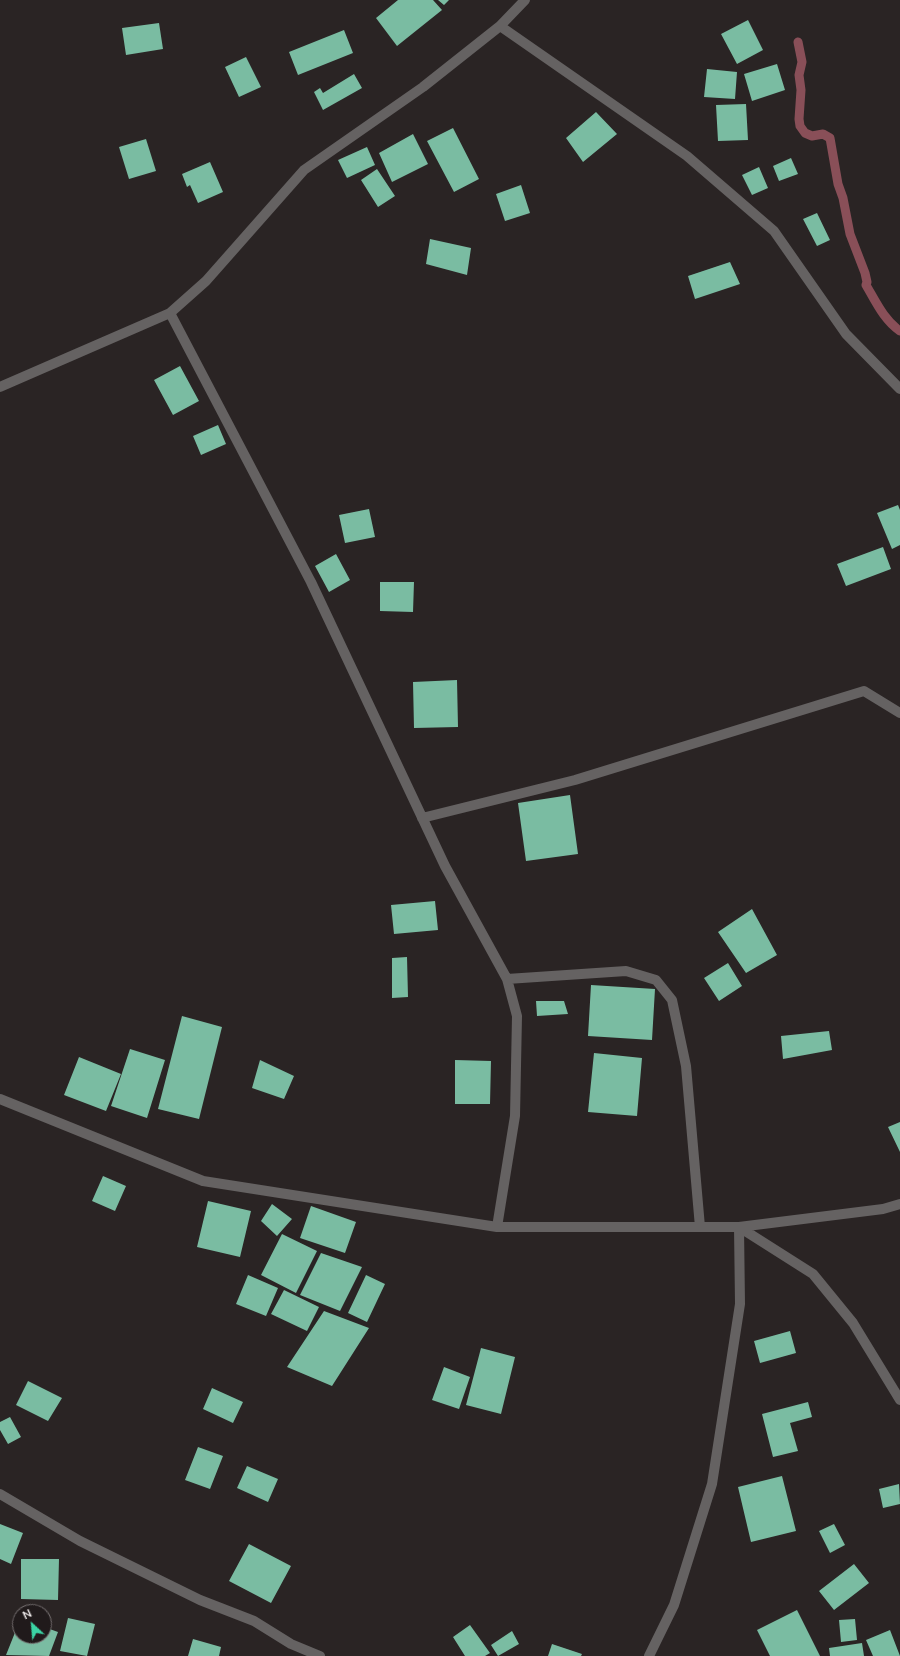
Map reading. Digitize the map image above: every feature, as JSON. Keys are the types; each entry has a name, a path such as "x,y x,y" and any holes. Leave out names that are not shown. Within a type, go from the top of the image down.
{"street":[{"path":"0,387 170,313 206,281 304,170 423,88 500,26 525,0"},
{"path":"500,26 687,156 774,231 846,334 900,389"},
{"path":"170,313 311,582 445,866 507,979 517,1016 515,1116 497,1227"},
{"path":"422,818 576,780 864,691 900,713"},
{"path":"507,979 626,971 656,980 672,1000 686,1066 700,1227"},
{"path":"0,1099 203,1181 497,1227 739,1227 883,1209 900,1204"},
{"path":"739,1227 813,1274 854,1323 900,1400"},
{"path":"649,1656 674,1605 712,1484 740,1304 739,1227"},
{"path":"0,1494 80,1540 200,1600 254,1621 291,1644 320,1656"}],"building":[{"path":"398,0 433,0 442,10 397,46 376,18"},
{"path":"438,0 449,0 444,5"},
{"path":"748,20 763,50 737,64 721,34"},
{"path":"159,23 163,49 126,55 122,28"},
{"path":"344,30 353,53 298,75 289,52"},
{"path":"246,57 261,87 239,97 225,67"},
{"path":"777,64 785,90 752,101 744,74"},
{"path":"707,69 737,72 735,99 704,97"},
{"path":"354,74 362,88 323,110 314,92 320,88 323,93"},
{"path":"746,104 748,140 718,141 716,105"},
{"path":"596,112 617,134 583,162 566,138"},
{"path":"453,128 479,179 454,192 427,141"},
{"path":"413,134 428,164 392,182 379,153"},
{"path":"146,139 156,171 129,179 119,147"},
{"path":"367,147 375,165 347,178 338,160"},
{"path":"791,158 798,174 779,181 773,166"},
{"path":"210,162 223,192 198,203 190,185 187,187 182,174"},
{"path":"759,167 768,188 752,195 742,175"},
{"path":"377,169 395,196 378,207 361,180"},
{"path":"521,185 530,213 505,221 496,194"},
{"path":"817,213 830,240 817,246 803,219"},
{"path":"430,239 471,248 467,275 426,264"},
{"path":"730,262 740,284 695,299 688,276"},
{"path":"180,366 199,401 173,415 154,380"},
{"path":"218,425 226,444 201,455 193,436"},
{"path":"898,505 900,510 900,545 892,549 877,513"},
{"path":"369,509 375,537 345,543 339,515"},
{"path":"883,547 891,569 846,586 837,564"},
{"path":"336,554 350,580 329,592 315,566"},
{"path":"380,582 414,582 413,612 380,611"},
{"path":"457,680 458,727 414,728 413,682"},
{"path":"570,795 578,854 526,861 518,803"},
{"path":"435,901 438,930 394,934 391,905"},
{"path":"752,909 777,955 746,973 718,932"},
{"path":"407,957 408,997 392,998 392,958"},
{"path":"728,963 742,986 719,1001 704,978"},
{"path":"591,985 655,989 652,1040 588,1036"},
{"path":"536,1001 564,1001 568,1014 537,1016"},
{"path":"182,1016 222,1027 199,1119 158,1109"},
{"path":"829,1031 832,1050 783,1059 781,1036"},
{"path":"130,1049 165,1060 147,1118 111,1106"},
{"path":"594,1053 642,1058 637,1116 588,1112"},
{"path":"79,1057 121,1074 106,1111 64,1095"},
{"path":"260,1060 294,1076 284,1099 252,1088"},
{"path":"455,1060 491,1061 490,1104 455,1104"},
{"path":"900,1122 900,1152 888,1127"},
{"path":"103,1176 126,1186 115,1211 92,1201"},
{"path":"208,1201 251,1211 240,1257 197,1247"},
{"path":"272,1204 292,1219 277,1236 261,1221"},
{"path":"311,1206 356,1222 345,1253 300,1238"},
{"path":"282,1234 317,1251 296,1293 261,1275"},
{"path":"321,1253 362,1267 340,1311 300,1295"},
{"path":"248,1275 278,1288 266,1316 236,1304"},
{"path":"366,1275 385,1284 367,1322 348,1313"},
{"path":"284,1290 319,1307 307,1331 271,1314"},
{"path":"324,1311 369,1328 332,1386 287,1367"},
{"path":"790,1331 796,1353 760,1363 754,1341"},
{"path":"481,1348 515,1357 501,1414 466,1405"},
{"path":"444,1367 470,1377 459,1409 432,1400"},
{"path":"28,1381 62,1398 48,1421 16,1405"},
{"path":"212,1388 243,1402 233,1423 203,1409"},
{"path":"808,1402 812,1417 790,1423 798,1451 773,1457 762,1414"},
{"path":"10,1417 21,1437 8,1444 0,1430 0,1422"},
{"path":"198,1447 223,1456 210,1489 185,1480"},
{"path":"247,1466 278,1479 268,1502 237,1488"},
{"path":"782,1476 796,1531 751,1542 738,1487"},
{"path":"899,1484 900,1504 883,1508 879,1489"},
{"path":"0,1524 23,1533 11,1564 0,1559"},
{"path":"834,1524 845,1545 830,1553 819,1531"},
{"path":"249,1544 291,1566 271,1603 229,1581"},
{"path":"21,1559 59,1559 58,1600 21,1599"},
{"path":"854,1564 869,1583 834,1610 819,1591"},
{"path":"797,1610 820,1656 770,1656 757,1630"},
{"path":"68,1618 95,1624 87,1656 60,1651"},
{"path":"855,1619 857,1640 841,1642 839,1620"},
{"path":"470,1625 490,1653 485,1656 465,1656 453,1637"},
{"path":"52,1630 58,1632 49,1656 6,1655 12,1640 12,1644 52,1644"},
{"path":"890,1630 900,1656 873,1656 866,1640"},
{"path":"512,1631 519,1644 498,1656 491,1645"},
{"path":"193,1639 221,1647 219,1656 188,1656"},
{"path":"862,1643 864,1656 830,1656 829,1648"},
{"path":"552,1644 582,1654 581,1656 548,1656"}],"waterway":[{"path":"798,42 802,62 799,75 801,90 800,126 805,133 812,136 823,134 830,138 838,184 843,198 850,234 865,273 867,282 866,285 889,322 900,331"}]}
